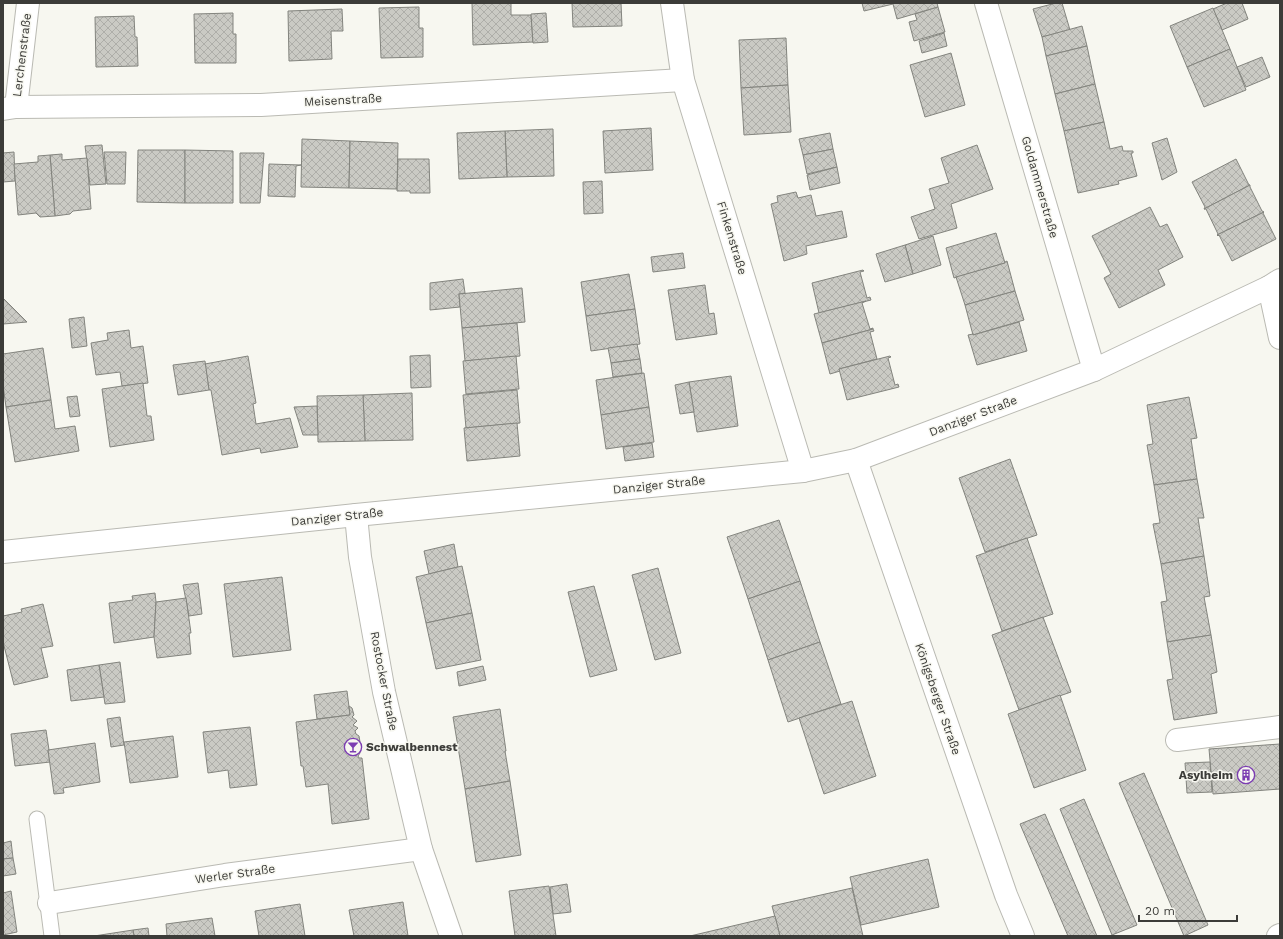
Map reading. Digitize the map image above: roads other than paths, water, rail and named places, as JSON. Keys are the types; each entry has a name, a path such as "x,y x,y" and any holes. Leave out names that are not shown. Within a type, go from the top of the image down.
{"street":[{"name":"Lerchenstraße","path":"9,108 28,3"},
{"name":"Finkenstraße","path":"672,3 683,80 803,471"},
{"name":"Goldammerstraße","path":"986,3 1094,370"},
{"name":"Meisenstraße","path":"9,108 261,105 683,80"},
{"name":"Danziger Straße","path":"3,552 356,515 803,471 856,460 1094,370 1274,284"},
{"path":"1274,284 1280,338"},
{"name":"Königsberger Straße","path":"856,460 1006,895 1023,936"},
{"name":"Rostocker Straße","path":"356,515 360,557 384,692 421,849 451,936"},
{"path":"1177,740 1280,727"},
{"name":"Werler Straße","path":"49,903 225,875 421,849"}],"lane":[{"path":"36,819 49,903 52,936"}],"place":[{"name":"Schwalbennest","path":"353,747"},
{"name":"Asylheim","path":"1246,775"}]}
